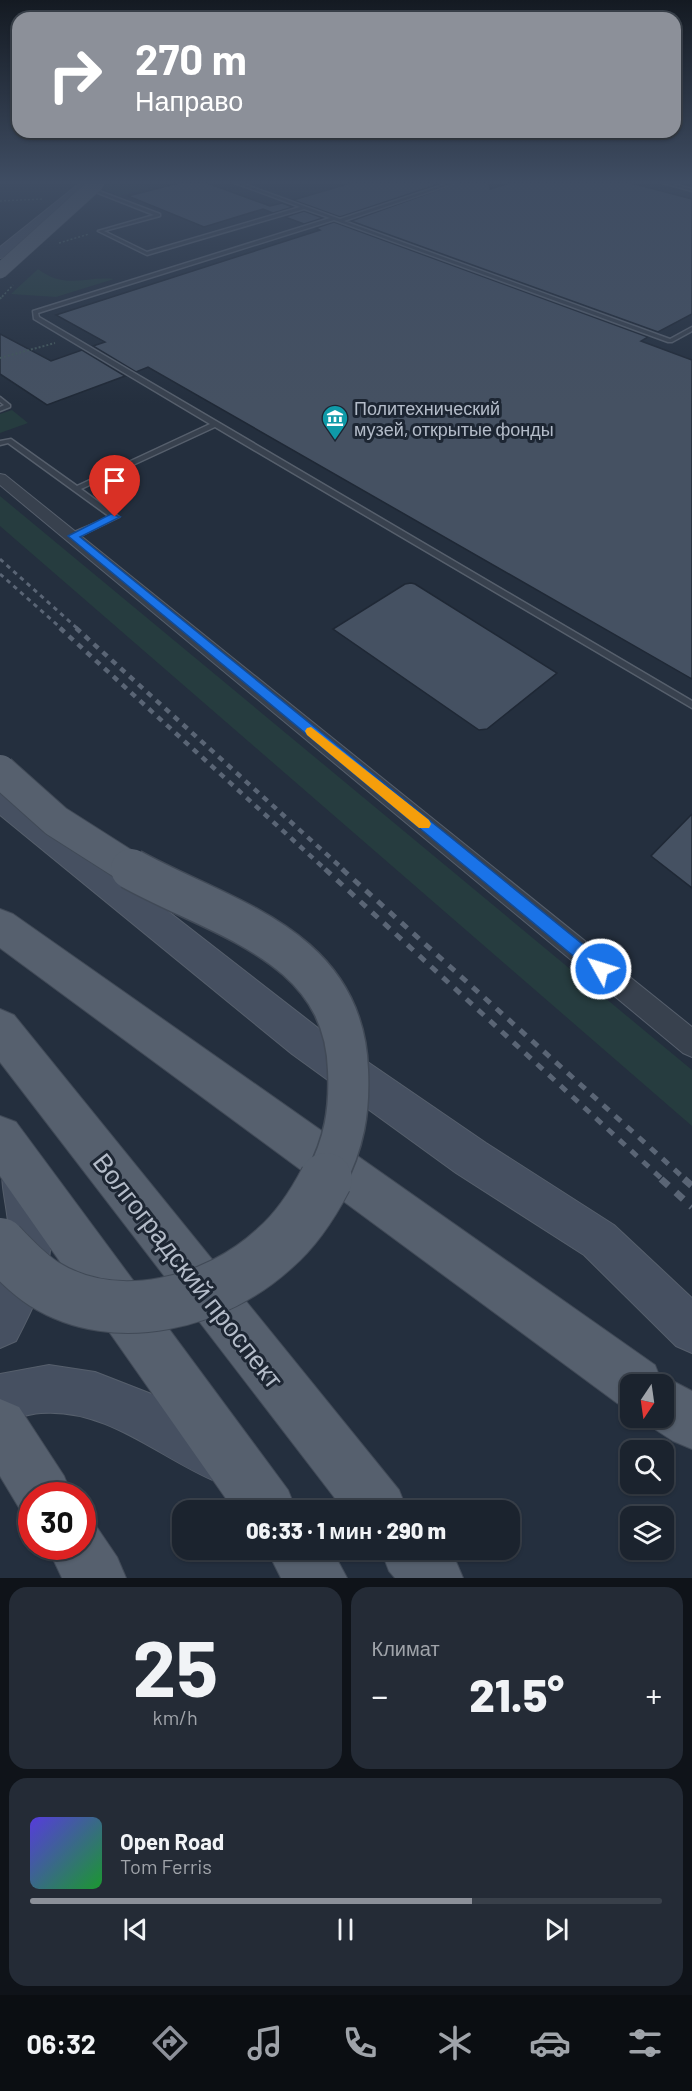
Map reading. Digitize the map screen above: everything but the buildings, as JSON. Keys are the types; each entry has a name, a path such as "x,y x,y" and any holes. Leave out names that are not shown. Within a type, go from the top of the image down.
{"main road":[{"path":"0,271 14,257"},
{"path":"0,771 26,798 91,846 166,888 237,922 295,956 313,974 328,995 336,1012 347,1046 351,1075 350,1105 344,1136 333,1168 318,1198 297,1227 272,1253 243,1274 210,1291 176,1302 142,1308 96,1304 74,1299 45,1285 20,1265 0,1244"},
{"path":"0,798 305,1041 471,1158 598,1240 692,1330"},
{"path":"0,926 622,1374"},
{"name":"Волгоградский проспект","path":"0,1029 371,1500"},
{"path":"0,1325 21,1284 30,1223 6,1146"},
{"path":"6,1146 253,1490"},
{"path":"0,1398 47,1388 100,1396 162,1424 253,1490"},
{"path":"674,1410 692,1422"},
{"path":"0,1426 35,1482"},
{"path":"85,1560 96,1578"},
{"path":"304,1560 317,1578"}],"street":[{"path":"0,478 692,1044"}],"lane":[{"path":"216,257 35,312 36,318 692,705"},
{"path":"437,257 670,340 692,329"},
{"path":"0,399 8,406 0,409"},
{"path":"76,489 215,424"},
{"path":"0,443 9,440 115,517 73,536"}],"path":[{"path":"0,358 56,342"}],"green space":[{"path":"38,269 66,281 114,279 56,297 11,294"},
{"path":"12,410 28,423 0,433 0,414"},
{"path":"0,496 692,1070 692,1126 0,526"}],"railway":[{"path":"0,559 78,629"},
{"path":"0,574 62,629"},
{"path":"60,628 326,870"},
{"path":"76,628 344,870"},
{"path":"325,869 663,1180"},
{"path":"342,869 686,1180"},
{"path":"661,1179 692,1207"},
{"path":"684,1179 692,1186"}],"slow traffic":[{"path":"311,731 424,824"}],"place":[{"name":"Политехнический музей, открытые фонды","path":"335,441"}],"route":[{"path":"115,517 73,536 601,969"}]}
